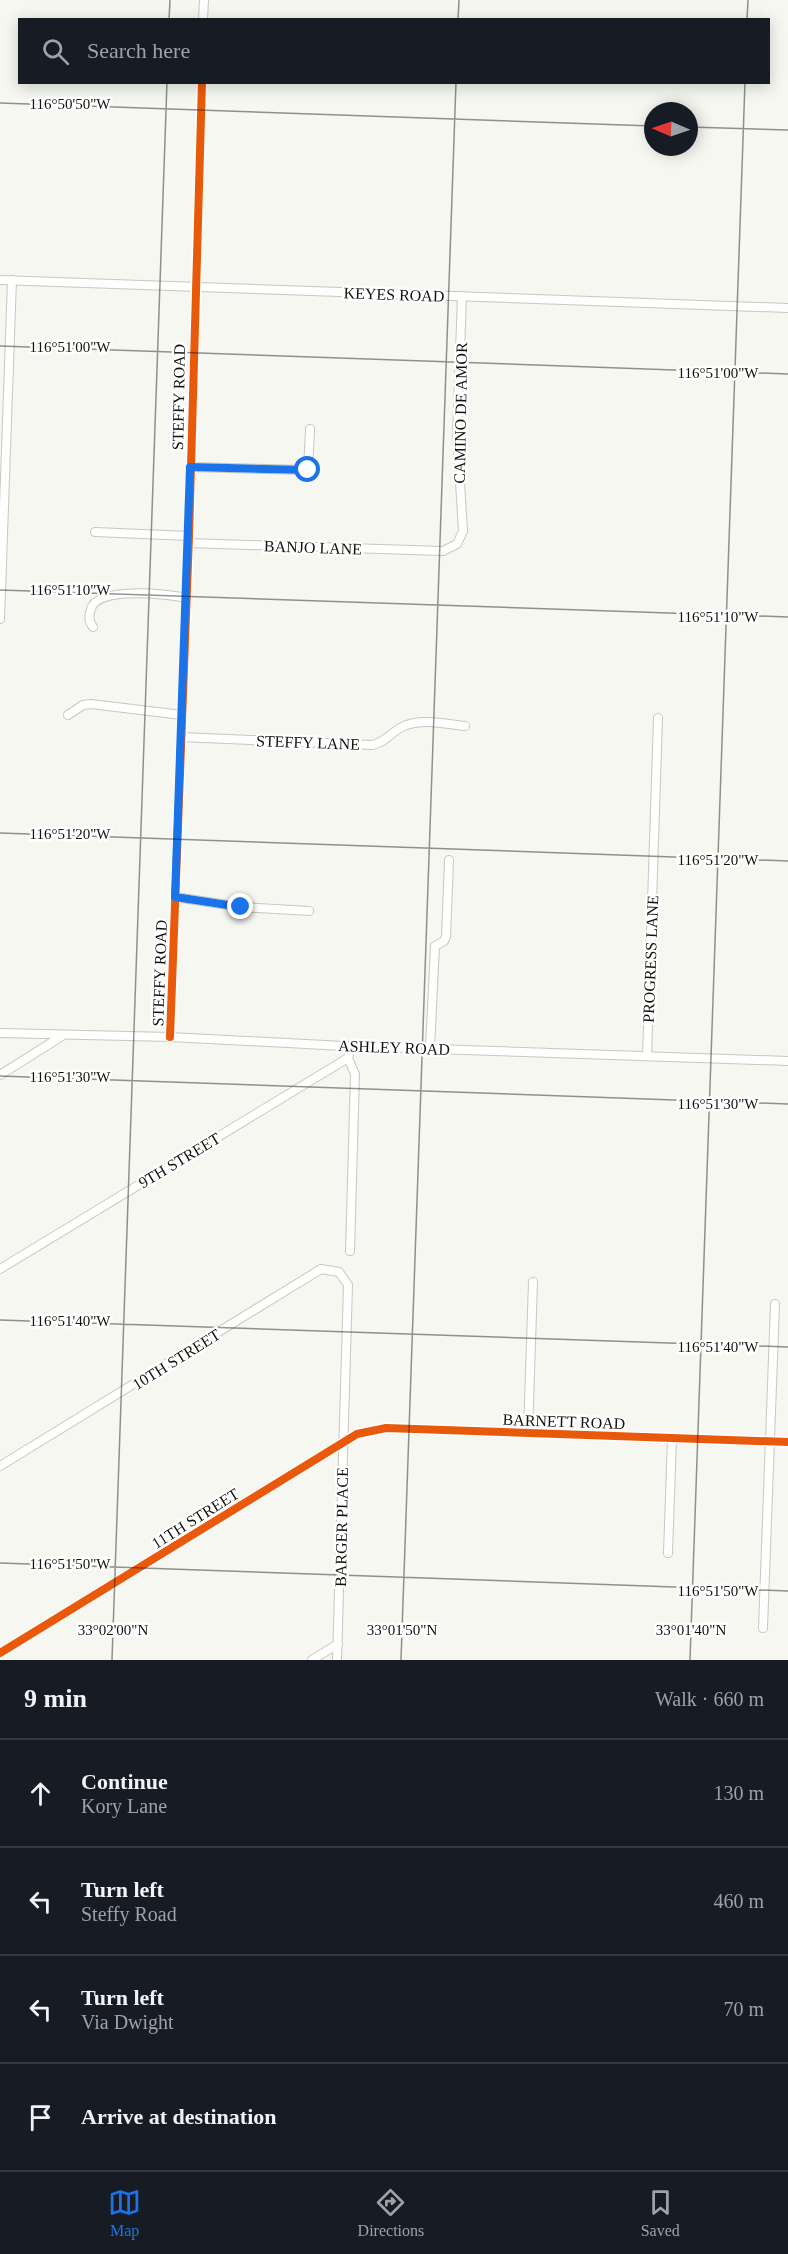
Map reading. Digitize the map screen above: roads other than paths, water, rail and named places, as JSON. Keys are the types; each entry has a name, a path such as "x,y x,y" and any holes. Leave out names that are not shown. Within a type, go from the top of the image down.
{"street":[{"path":"203,18 204,0"},
{"name":"STEFFY ROAD","path":"170,1037 189,540 202,84"},
{"name":"KEYES ROAD","path":"0,280 788,308"},
{"path":"0,619 12,280"},
{"name":"CAMINO DE AMOR","path":"438,550 451,548 458,544 463,531 456,434 462,296"},
{"path":"190,467 308,470 310,429"},
{"name":"BANJO LANE","path":"96,532 189,540 438,550"},
{"path":"93,627 88,617 92,604 101,598 131,593 186,598"},
{"path":"68,715 83,705 91,704 182,715"},
{"name":"PROGRESS LANE","path":"647,1056 658,718"},
{"name":"STEFFY LANE","path":"181,737 372,745 382,742 396,730 414,722 465,726"},
{"path":"430,1048 435,946 444,941 446,937 449,861"},
{"path":"175,897 231,906 309,911"},
{"name":"ASHLEY ROAD","path":"0,1033 170,1037 352,1046 788,1061"},
{"path":"0,1076 63,1036"},
{"path":"350,1251 355,1074 348,1058 352,1046"},
{"name":"9TH STREET","path":"0,1269 348,1058"},
{"name":"10TH STREET","path":"0,1466 321,1269 339,1272 348,1285"},
{"path":"528,1433 533,1282"},
{"name":"BARGER PLACE","path":"338,1660 342,1442 348,1285"},
{"path":"762,1628 775,1304"},
{"name":"BARNETT ROAD","path":"342,1442 357,1434 386,1428 788,1442"},
{"path":"668,1553 672,1438"},
{"name":"11TH STREET","path":"0,1653 342,1442"},
{"path":"312,1660 338,1644"}]}
